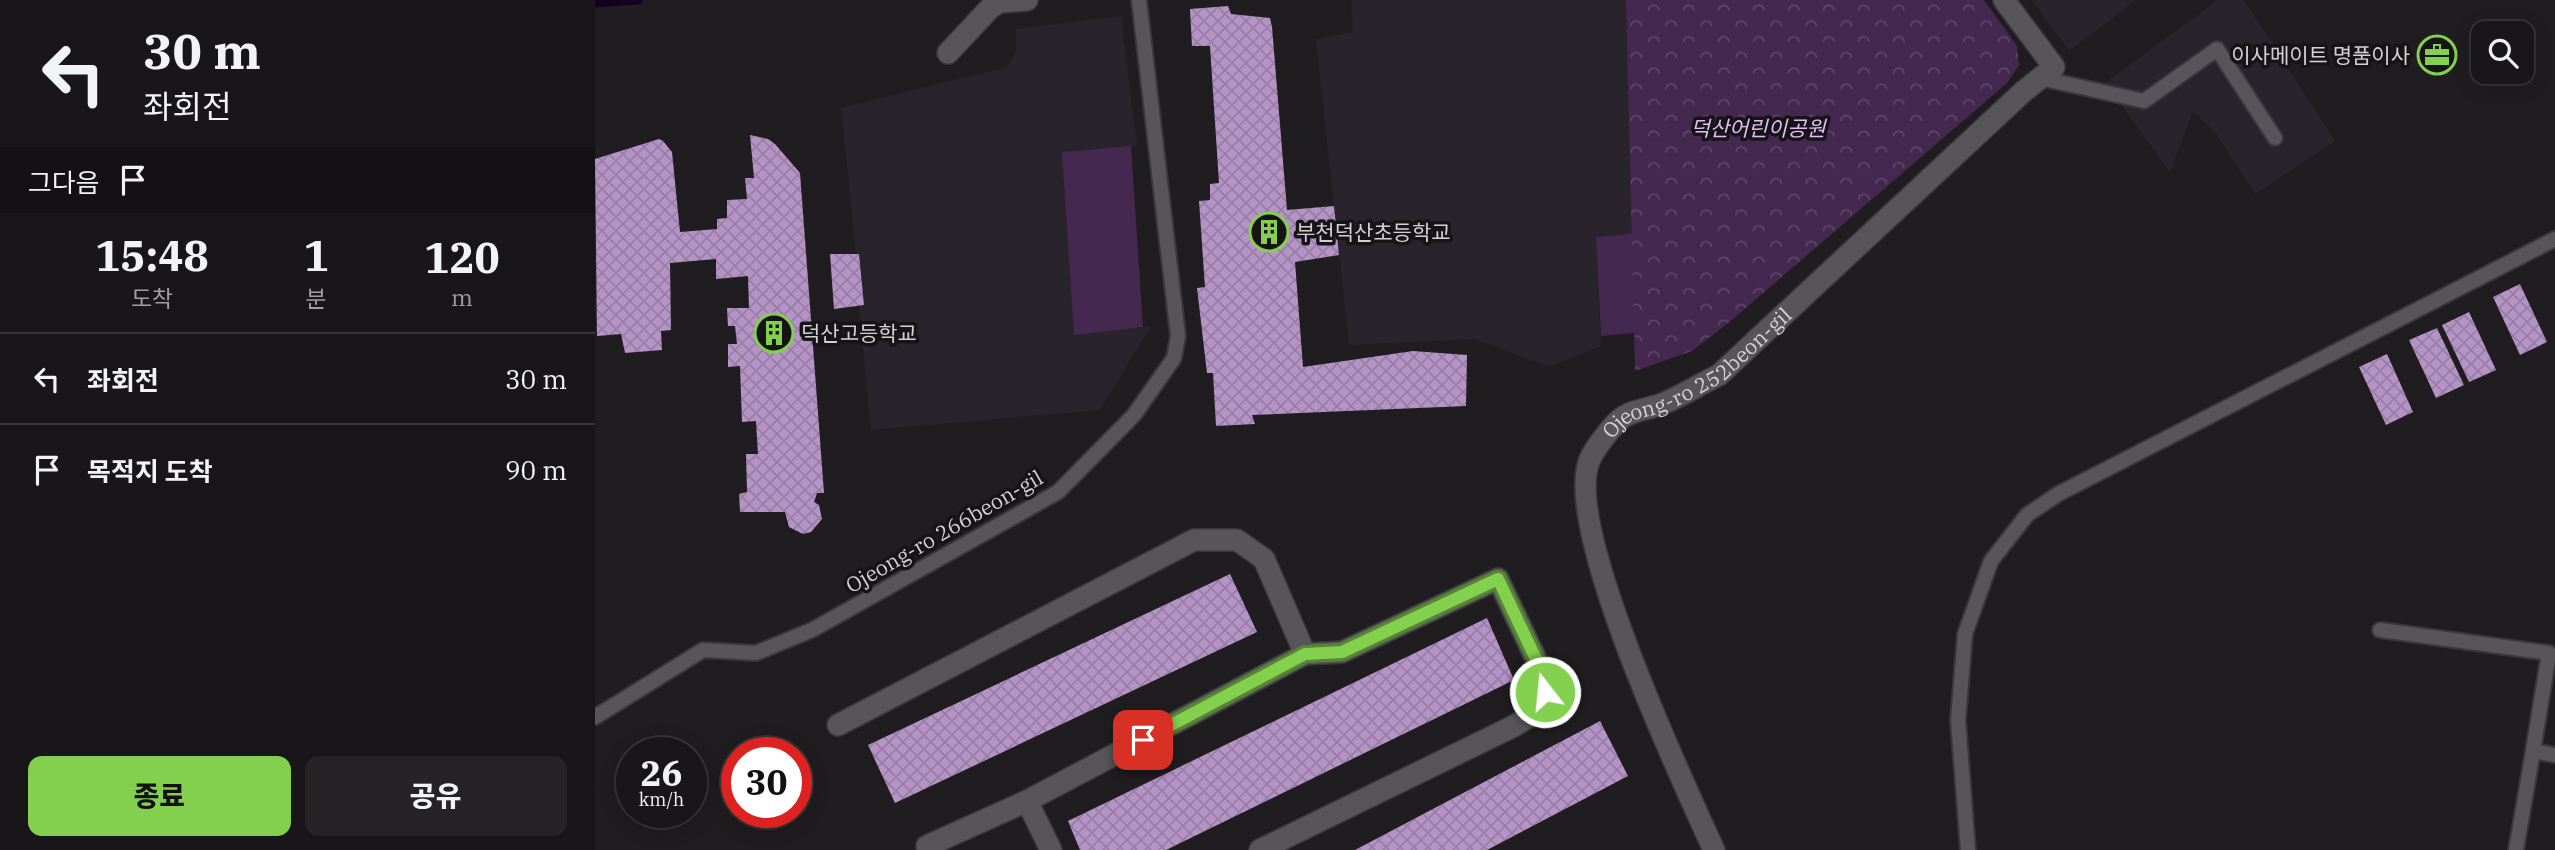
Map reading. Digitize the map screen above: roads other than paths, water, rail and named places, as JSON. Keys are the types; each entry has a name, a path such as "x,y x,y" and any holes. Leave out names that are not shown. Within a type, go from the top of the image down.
{"street":[{"path":"948,53 991,6 1000,2 1027,0"},
{"path":"2004,0 2054,67 2040,78"},
{"name":"Ojeong-ro 252beon-gil","path":"1714,850 1658,728 1615,615 1591,531 1585,486 1590,456 1622,417 1664,404 1719,375 2040,78"},
{"path":"838,725 1193,540 1237,540 1264,559 1305,654"},
{"path":"927,846 1027,801 1305,654 1342,652 1498,579 1545,678 1546,706 1514,726 1261,850"},
{"path":"1027,801 1051,850"}],"lane":[{"name":"Ojeong-ro 266beon-gil","path":"595,717 703,650 756,653 811,631 1058,492 1135,415 1174,358 1178,336 1139,0"},
{"path":"2040,78 2144,102 2217,49 2274,138"},
{"path":"1968,850 1958,720 1965,634 1991,561 2027,516 2058,494 2554,241"},
{"path":"2380,630 2549,653 2516,850"},
{"path":"2533,751 2555,755"}],"waterway":[{"path":"595,3 638,0"}],"place":[{"name":"이사메이트 명품이사","path":"2437,55"},
{"name":"부천덕산초등학교","path":"1269,232"},
{"name":"덕산고등학교","path":"774,333"}],"park label":[{"name":"덕산어린이공원","path":"1758,128"}]}
